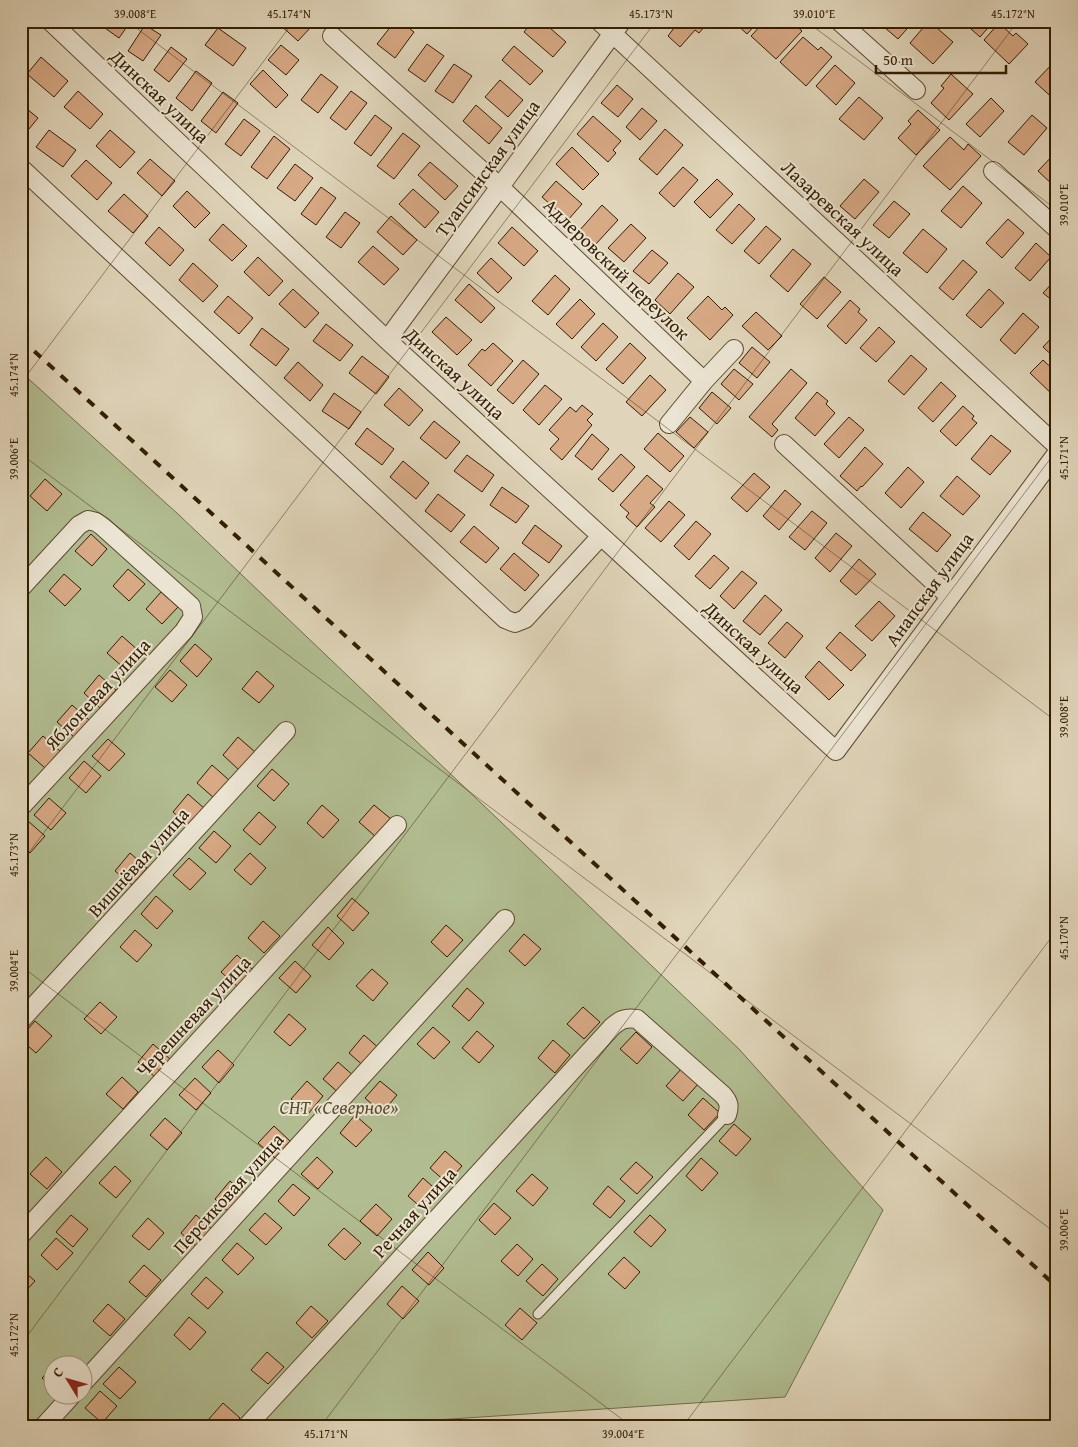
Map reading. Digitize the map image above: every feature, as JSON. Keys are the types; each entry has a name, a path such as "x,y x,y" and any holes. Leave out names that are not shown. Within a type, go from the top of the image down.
{"street":[{"name":"Динская улица","path":"50,21 387,340 836,751"},
{"name":"Лазаревская улица","path":"599,21 618,28 1057,446"},
{"path":"839,21 916,90"},
{"name":"Туапсинская улица","path":"387,340 618,28"},
{"name":"Адлеровский переулок","path":"332,36 500,187 704,381"},
{"path":"21,168 505,619 515,623 525,619 601,536"},
{"path":"993,171 1057,228"},
{"path":"669,424 704,381 734,349"},
{"path":"784,444 950,597"},
{"name":"Анапская улица","path":"836,751 1057,453"},
{"name":"Яблоневая улица","path":"21,588 79,525 88,520 102,526 191,606 193,617 184,631 21,807"},
{"name":"Вишнёвая улица","path":"21,1020 286,731"},
{"name":"Черешневая улица","path":"21,1235 397,825"},
{"name":"Персиковая улица","path":"92,1373 505,919"},
{"name":"Речная улица","path":"247,1426 620,1020 627,1017 637,1019 723,1095 729,1102 727,1115"},
{"path":"44,1426 64,1404"}],"lane":[{"path":"538,1314 727,1115"}],"green space":[{"name":"СНТ «Северное»","path":"21,372 178,514 739,1049 883,1210 785,1397 390,1423 387,1426 21,1426"}],"building":[{"path":"106,21 131,21 119,38 102,26"},
{"path":"249,21 261,21 257,27"},
{"path":"282,21 305,21 311,27 298,41 279,24"},
{"path":"395,21 400,21 414,32 395,58 377,44"},
{"path":"533,21 542,21 566,42 553,57 524,32"},
{"path":"668,21 702,21 706,25 699,33 695,30 680,47 668,36 674,28"},
{"path":"733,21 759,21 747,34"},
{"path":"765,21 785,21 790,26 793,23 802,31 776,59 751,36"},
{"path":"877,21 914,21 898,39"},
{"path":"929,21 953,42 933,64 910,43"},
{"path":"962,21 994,21 980,37"},
{"path":"999,23 1013,36 1016,33 1028,44 1009,64 984,40"},
{"path":"145,25 161,35 143,61 128,51"},
{"path":"218,28 246,48 233,66 205,45"},
{"path":"803,37 818,50 821,47 832,57 806,86 780,62"},
{"path":"427,44 444,56 425,82 408,70"},
{"path":"281,45 299,60 286,75 268,60"},
{"path":"514,46 543,71 530,85 502,60"},
{"path":"171,47 187,59 169,82 154,70"},
{"path":"41,57 68,81 54,97 27,74"},
{"path":"1055,61 1057,63 1057,102 1035,82"},
{"path":"454,64 472,76 453,103 435,91"},
{"path":"835,65 855,83 836,105 816,86"},
{"path":"263,70 288,95 276,108 250,84"},
{"path":"196,71 212,83 192,111 176,98"},
{"path":"321,74 338,87 318,113 301,100"},
{"path":"951,74 973,94 949,120 931,103 944,88 941,86"},
{"path":"500,80 523,100 508,117 485,97"},
{"path":"617,85 633,99 618,117 601,103"},
{"path":"78,91 103,114 90,129 64,107"},
{"path":"351,91 367,103 346,130 330,118"},
{"path":"223,92 238,103 216,133 201,121"},
{"path":"859,97 883,118 864,140 839,119"},
{"path":"991,98 1004,111 980,137 966,124"},
{"path":"21,104 38,118 24,135 21,133"},
{"path":"476,105 502,128 489,144 463,121"},
{"path":"642,108 657,121 640,140 626,127"},
{"path":"918,110 940,130 916,155 898,138 911,124 908,121"},
{"path":"375,115 392,128 371,156 354,143"},
{"path":"1032,115 1047,128 1024,155 1008,142"},
{"path":"593,116 621,141 613,150 616,153 608,162 577,134"},
{"path":"244,119 260,131 241,156 225,144"},
{"path":"665,129 683,145 657,175 639,159"},
{"path":"49,130 76,150 63,167 36,147"},
{"path":"110,130 135,152 120,168 96,146"},
{"path":"403,133 420,146 394,179 377,166"},
{"path":"274,136 290,149 267,179 251,167"},
{"path":"950,137 964,150 968,144 981,156 950,190 923,166"},
{"path":"572,147 599,174 583,190 556,164"},
{"path":"1057,151 1057,184 1054,186 1038,171"},
{"path":"150,159 175,181 162,196 137,173"},
{"path":"86,160 112,183 97,200 71,176"},
{"path":"430,162 458,186 445,200 418,175"},
{"path":"295,164 313,178 295,201 277,188"},
{"path":"683,167 698,180 674,207 659,193"},
{"path":"717,179 733,194 710,218 694,202"},
{"path":"864,179 879,192 855,219 840,206"},
{"path":"556,181 582,204 568,220 542,197"},
{"path":"963,186 982,203 961,228 941,211"},
{"path":"321,187 336,198 316,225 301,214"},
{"path":"413,189 439,212 425,228 399,204"},
{"path":"187,191 210,213 195,228 173,206"},
{"path":"124,194 148,216 133,233 108,211"},
{"path":"894,201 910,214 889,238 873,225"},
{"path":"739,204 755,219 732,244 716,230"},
{"path":"602,205 618,220 595,245 579,231"},
{"path":"345,212 360,223 341,248 326,237"},
{"path":"391,216 417,240 403,255 377,232"},
{"path":"1008,219 1024,233 1002,258 986,243"},
{"path":"223,224 247,246 232,261 209,240"},
{"path":"631,224 646,238 624,262 608,248"},
{"path":"766,226 781,239 759,264 744,251"},
{"path":"159,227 184,250 170,266 145,243"},
{"path":"512,227 538,251 524,266 498,243"},
{"path":"923,229 947,249 927,273 903,253"},
{"path":"1036,243 1051,257 1030,281 1015,268"},
{"path":"373,246 399,269 384,285 358,262"},
{"path":"793,249 811,264 788,292 770,276"},
{"path":"652,250 668,263 649,284 633,271"},
{"path":"258,257 283,281 269,296 244,272"},
{"path":"491,258 512,278 498,293 477,273"},
{"path":"963,260 977,272 953,300 939,288"},
{"path":"193,263 218,286 203,302 179,280"},
{"path":"678,273 694,287 670,314 655,300"},
{"path":"555,275 570,289 548,315 532,301"},
{"path":"824,277 841,292 817,319 800,304"},
{"path":"1057,278 1057,304 1043,293"},
{"path":"469,284 495,308 481,323 455,300"},
{"path":"293,289 319,313 305,328 279,304"},
{"path":"989,289 1004,303 981,328 966,315"},
{"path":"228,296 253,318 239,334 214,312"},
{"path":"708,296 722,310 725,307 733,315 710,340 687,318"},
{"path":"580,299 595,314 572,339 556,324"},
{"path":"850,300 860,309 858,312 867,320 846,344 827,326"},
{"path":"756,312 782,336 768,350 742,326"},
{"path":"1023,313 1039,327 1015,354 1000,340"},
{"path":"446,317 472,340 457,355 432,332"},
{"path":"603,323 618,337 596,361 581,347"},
{"path":"326,324 353,345 340,361 313,341"},
{"path":"879,327 895,342 876,362 860,348"},
{"path":"262,328 289,349 276,366 250,345"},
{"path":"1057,333 1057,360 1043,347"},
{"path":"493,343 513,361 491,386 468,365 482,349 485,351"},
{"path":"630,343 646,358 623,384 606,369"},
{"path":"752,347 770,362 757,378 739,363"},
{"path":"911,355 927,369 904,395 888,381"},
{"path":"362,356 389,377 376,394 349,373"},
{"path":"523,360 539,374 513,404 497,390"},
{"path":"1043,360 1057,373 1057,395 1055,397 1030,373"},
{"path":"298,362 323,385 310,401 284,378"},
{"path":"734,369 753,384 739,400 721,384"},
{"path":"791,369 807,383 772,424 778,430 772,437 749,417"},
{"path":"650,375 666,390 642,416 626,402"},
{"path":"941,382 956,396 933,422 918,408"},
{"path":"545,385 562,399 539,425 523,410"},
{"path":"399,388 423,410 409,426 384,405"},
{"path":"712,392 731,408 717,424 699,408"},
{"path":"817,392 828,401 826,404 835,413 815,436 795,418"},
{"path":"334,393 361,412 349,429 322,411"},
{"path":"582,405 593,414 587,420 592,425 562,460 550,449 559,439 549,430 570,407 576,412"},
{"path":"963,406 974,416 972,419 977,423 956,446 940,431"},
{"path":"690,417 708,432 694,448 676,432"},
{"path":"849,417 864,430 839,458 824,444"},
{"path":"434,421 460,442 446,459 420,438"},
{"path":"367,428 394,449 382,465 355,444"},
{"path":"658,433 684,456 670,472 644,449"},
{"path":"592,434 609,449 592,470 575,456"},
{"path":"991,435 1011,451 990,475 971,459"},
{"path":"865,447 883,464 857,491 840,476"},
{"path":"621,454 635,467 613,492 598,479"},
{"path":"467,455 494,475 482,492 454,471"},
{"path":"403,461 429,483 416,499 390,477"},
{"path":"908,467 924,482 901,508 885,493"},
{"path":"754,473 770,487 747,512 731,498"},
{"path":"647,475 663,489 650,503 655,507 637,527 626,517 629,513 620,505"},
{"path":"957,476 980,496 963,515 940,496"},
{"path":"45,479 62,494 47,511 30,496"},
{"path":"502,487 529,506 516,523 490,505"},
{"path":"785,490 801,504 779,530 763,516"},
{"path":"438,494 465,515 451,532 425,511"},
{"path":"669,501 685,515 661,542 645,528"},
{"path":"812,511 827,523 805,550 789,537"},
{"path":"923,512 951,535 937,552 909,529"},
{"path":"696,521 711,534 689,560 674,546"},
{"path":"535,525 562,546 549,563 522,543"},
{"path":"474,526 499,548 486,563 460,542"},
{"path":"836,533 852,546 830,572 815,558"},
{"path":"91,534 107,549 92,566 75,551"},
{"path":"514,553 539,575 525,591 500,569"},
{"path":"714,555 729,568 710,589 695,576"},
{"path":"859,559 876,574 856,595 840,581"},
{"path":"128,569 145,584 129,601 113,586"},
{"path":"742,571 757,583 734,609 720,596"},
{"path":"64,574 81,589 65,606 49,591"},
{"path":"161,592 178,607 162,624 146,609"},
{"path":"765,595 782,610 760,635 743,621"},
{"path":"879,601 895,616 872,641 855,626"},
{"path":"787,622 803,636 785,658 768,643"},
{"path":"840,632 866,655 851,671 826,648"},
{"path":"122,636 139,651 124,668 107,653"},
{"path":"195,644 212,659 197,677 180,661"},
{"path":"819,661 844,685 829,700 805,677"},
{"path":"170,670 187,685 172,702 155,687"},
{"path":"257,671 274,686 259,703 242,689"},
{"path":"99,675 116,690 100,708 84,693"},
{"path":"72,705 89,720 74,737 57,722"},
{"path":"43,736 60,751 45,768 28,753"},
{"path":"238,737 255,752 239,770 223,755"},
{"path":"108,739 125,754 109,771 92,756"},
{"path":"84,761 101,776 86,793 69,778"},
{"path":"212,765 229,780 214,798 197,783"},
{"path":"272,769 289,784 274,801 257,786"},
{"path":"188,794 205,809 189,826 173,812"},
{"path":"49,798 66,813 51,830 34,815"},
{"path":"322,805 339,820 323,838 307,823"},
{"path":"374,805 391,819 376,837 359,822"},
{"path":"259,812 276,827 260,845 243,830"},
{"path":"28,821 45,836 30,853 21,846 21,829"},
{"path":"214,831 231,846 216,863 199,848"},
{"path":"130,853 147,868 132,885 115,871"},
{"path":"250,853 266,868 251,885 234,870"},
{"path":"189,858 206,873 190,890 173,875"},
{"path":"156,896 173,911 157,929 141,914"},
{"path":"352,898 369,913 353,931 337,916"},
{"path":"263,921 280,936 264,953 248,938"},
{"path":"446,925 463,940 447,957 431,942"},
{"path":"328,927 344,943 329,960 312,945"},
{"path":"135,930 152,945 137,962 120,947"},
{"path":"524,934 541,949 525,966 509,951"},
{"path":"237,955 253,970 238,987 221,972"},
{"path":"295,961 311,976 296,993 279,978"},
{"path":"372,969 388,983 373,1001 356,986"},
{"path":"467,988 484,1003 469,1021 452,1006"},
{"path":"100,1002 117,1017 101,1034 84,1019"},
{"path":"583,1007 600,1022 584,1039 567,1024"},
{"path":"289,1014 306,1029 290,1046 274,1032"},
{"path":"35,1021 52,1036 36,1053 21,1040 21,1037"},
{"path":"433,1027 450,1042 434,1059 417,1044"},
{"path":"477,1031 494,1046 479,1063 462,1048"},
{"path":"636,1032 652,1047 637,1064 620,1049"},
{"path":"364,1035 381,1050 366,1068 349,1053"},
{"path":"553,1040 570,1055 555,1073 538,1058"},
{"path":"153,1044 170,1059 155,1077 138,1062"},
{"path":"218,1050 234,1065 219,1083 202,1067"},
{"path":"338,1062 355,1077 340,1094 323,1079"},
{"path":"682,1068 699,1083 683,1101 666,1086"},
{"path":"122,1077 138,1092 123,1109 106,1094"},
{"path":"195,1078 211,1093 196,1110 179,1095"},
{"path":"307,1081 323,1096 308,1114 291,1099"},
{"path":"380,1081 397,1095 382,1113 365,1098"},
{"path":"703,1098 720,1113 704,1130 688,1115"},
{"path":"355,1115 372,1130 356,1147 340,1133"},
{"path":"165,1118 182,1133 167,1150 150,1135"},
{"path":"734,1124 751,1139 736,1156 719,1141"},
{"path":"274,1126 290,1141 275,1158 258,1143"},
{"path":"445,1151 462,1166 447,1183 430,1168"},
{"path":"46,1157 62,1172 47,1189 30,1174"},
{"path":"317,1157 333,1172 318,1189 301,1174"},
{"path":"701,1158 718,1173 702,1191 686,1176"},
{"path":"636,1162 653,1177 637,1194 620,1179"},
{"path":"115,1166 131,1181 116,1198 99,1183"},
{"path":"532,1174 548,1188 533,1206 516,1191"},
{"path":"423,1178 440,1193 424,1210 408,1196"},
{"path":"230,1181 247,1196 231,1214 215,1199"},
{"path":"293,1184 310,1198 294,1216 278,1201"},
{"path":"608,1186 625,1201 610,1218 593,1204"},
{"path":"494,1203 511,1218 495,1235 479,1220"},
{"path":"376,1204 392,1219 377,1236 360,1221"},
{"path":"265,1213 282,1228 266,1245 249,1230"},
{"path":"71,1215 88,1229 73,1247 56,1232"},
{"path":"196,1215 213,1230 198,1248 181,1233"},
{"path":"650,1215 666,1230 651,1247 634,1232"},
{"path":"148,1218 164,1233 149,1250 132,1236"},
{"path":"344,1228 361,1243 345,1260 328,1245"},
{"path":"56,1238 73,1253 57,1270 41,1255"},
{"path":"237,1243 254,1258 238,1275 222,1260"},
{"path":"517,1244 533,1259 518,1276 501,1261"},
{"path":"428,1252 444,1268 429,1285 412,1270"},
{"path":"624,1257 640,1272 625,1289 608,1274"},
{"path":"542,1264 558,1279 543,1296 526,1281"},
{"path":"144,1265 161,1280 146,1297 129,1282"},
{"path":"21,1269 35,1281 21,1296"},
{"path":"206,1277 223,1292 208,1309 191,1294"},
{"path":"402,1286 419,1301 403,1319 387,1304"},
{"path":"108,1304 125,1319 110,1336 93,1321"},
{"path":"311,1306 328,1321 312,1338 296,1323"},
{"path":"520,1308 537,1323 522,1340 505,1325"},
{"path":"189,1317 206,1332 190,1350 174,1335"},
{"path":"267,1352 284,1367 268,1384 251,1370"},
{"path":"119,1367 136,1382 120,1399 103,1384"},
{"path":"100,1391 117,1406 102,1423 85,1408 89,1404 92,1404 92,1400"},
{"path":"223,1403 240,1418 233,1426 214,1426 208,1420"}],"railway":[{"path":"21,339 1057,1287"}]}
